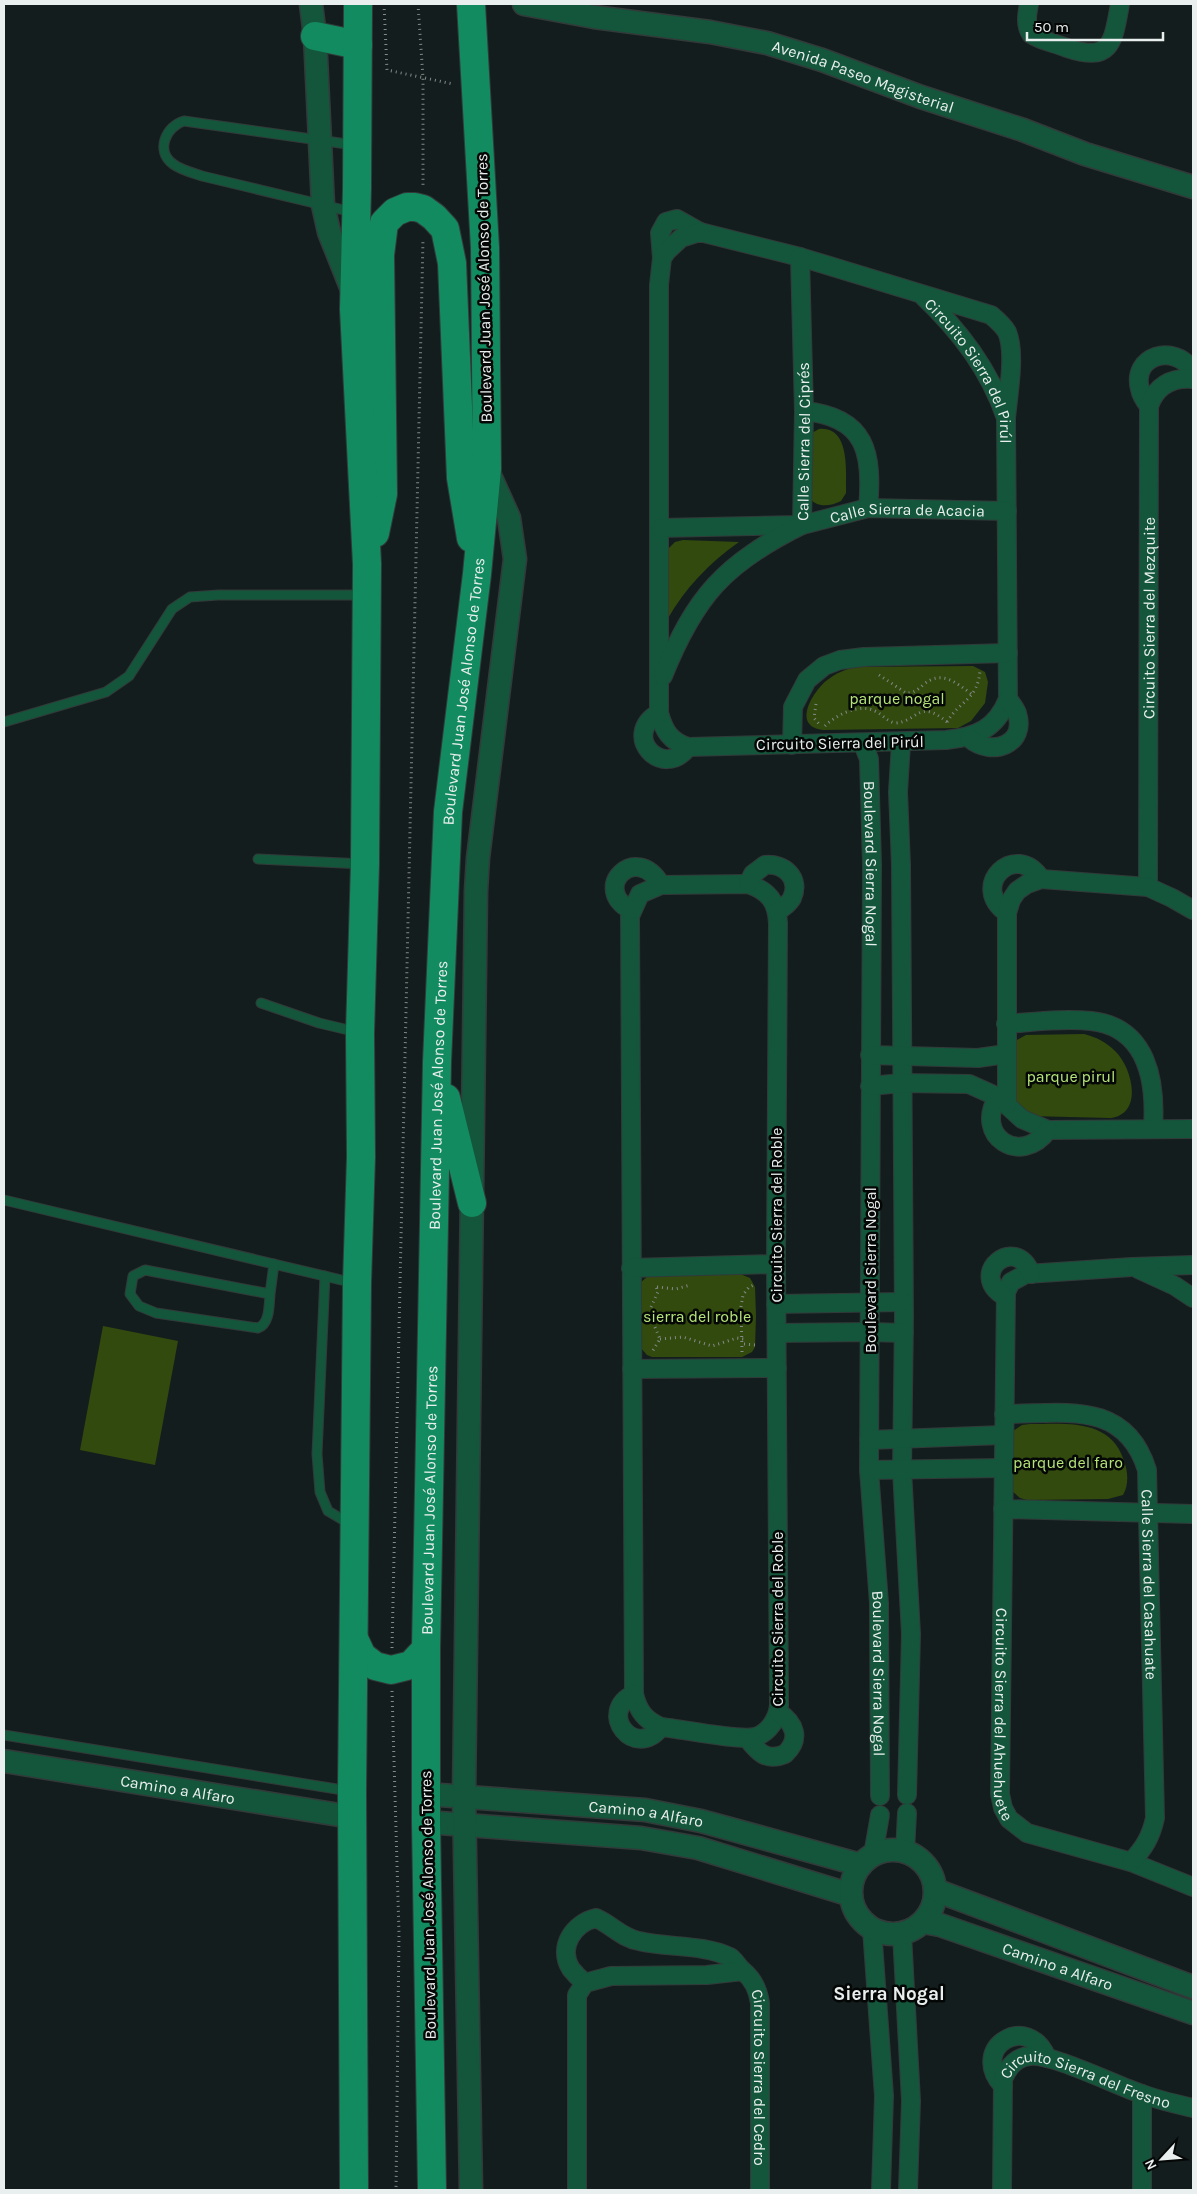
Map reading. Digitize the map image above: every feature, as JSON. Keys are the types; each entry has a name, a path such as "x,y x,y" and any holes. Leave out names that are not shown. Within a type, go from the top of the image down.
{"main road":[{"path":"354,2190 352,1805 357,1284 361,1157 360,1033 365,864 367,595 354,293 358,4"},
{"name":"Boulevard Juan José Alonso de Torres","path":"432,2190 426,1822 426,1649 437,1062 448,812 477,574 487,469 485,248 471,4"},
{"path":"315,36 358,45"},
{"path":"367,564 380,518 383,494 380,255 384,223 395,212 407,207 423,209 434,217 445,229 451,253 461,478 477,574"},
{"path":"437,1062 472,1203"},
{"path":"355,1641 362,1656 375,1666 391,1670 411,1665 426,1649"}],"street":[{"path":"311,4 315,36 322,205 331,239 354,293"},
{"name":"Avenida Paseo Magisterial","path":"524,4 710,32 767,43 822,60 921,97 1023,130 1085,154 1193,187"},
{"path":"1029,4 1027,19 1031,34 1085,54 1099,52 1110,43 1114,34 1120,4"},
{"name":"Circuito Sierra del Pirúl","path":"700,232 800,257 922,295 952,324 980,362 999,399 1006,418 1008,699 1003,712 994,722 969,738 901,743 688,747 676,743 668,735 659,713 659,285 662,258 673,244 681,238 700,232"},
{"name":"Calle Sierra del Ciprés","path":"660,683 686,623 708,592 736,565 767,543 802,525 804,410 800,257"},
{"path":"922,295 981,310 999,321 1007,333 1010,346 1006,418"},
{"path":"1149,406 1139,388 1139,378 1143,368 1150,360 1159,355 1170,354 1180,358 1193,371"},
{"path":"1149,406 1153,395 1164,384 1182,378 1193,379"},
{"name":"Circuito Sierra del Mezquite","path":"1148,887 1149,406"},
{"path":"804,410 825,414 844,422 854,431 864,446 869,461 868,508"},
{"path":"472,2190 464,1796 478,858 515,559 509,518 487,469"},
{"name":"Calle Sierra de Acacia","path":"660,528 802,525 868,508 1007,511"},
{"path":"792,745 792,707 807,680 824,666 840,660 864,657 1008,653"},
{"path":"969,738 984,748 1004,746 1011,740 1016,731 1018,721 1016,712 1008,699"},
{"path":"659,713 652,717 644,730 646,746 650,753 657,757 673,759 680,756 688,747"},
{"name":"Boulevard Sierra Nogal","path":"901,743 898,792 904,1302 902,1470 911,1634 905,1852"},
{"name":"Boulevard Sierra Nogal","path":"863,744 869,759 871,826 869,1470 879,1603 880,1796"},
{"path":"1007,913 1000,908 992,893 992,885 1001,870 1007,866 1023,864 1030,867 1041,879"},
{"path":"748,884 753,874 765,865 781,866 787,870 794,884 794,892 791,899 777,912 769,895 757,887 748,884 661,885 640,894 631,910 634,1694 637,1706 642,1714 651,1722 661,1726 747,1738 763,1756 770,1758 785,1754 795,1740 792,1724 778,1712"},
{"path":"631,910 618,900 615,893 615,885 620,874 626,869 642,867 654,876 661,885"},
{"path":"1048,1130 1043,1138 1028,1146 1012,1146 997,1137 990,1121 990,1112 1002,1101 1006,1054 1007,913 1011,900 1017,891 1027,884 1041,879 1148,887 1193,910"},
{"name":"Circuito Sierra del Roble","path":"747,1738 764,1733 771,1726 778,1712 777,912"},
{"path":"1006,1024 1091,1021 1105,1024 1126,1035 1138,1047 1149,1070 1153,1087 1153,1128"},
{"path":"870,1055 978,1058 1006,1054"},
{"path":"870,1086 902,1083 969,1084 1002,1101 1022,1119 1048,1130 1193,1129"},
{"path":"1031,1274 1028,1265 1022,1259 1014,1256 1005,1257 997,1261 992,1268 990,1276 992,1284 1004,1296 1012,1282 1017,1278 1031,1274 1193,1265"},
{"path":"631,1268 776,1264"},
{"path":"1132,1267 1168,1282 1193,1298"},
{"name":"Circuito Sierra del Ahuehuete","path":"1004,1296 1000,1794 1003,1808 1009,1819 1027,1833 1131,1862 1193,1887"},
{"path":"776,1304 904,1302"},
{"path":"777,1333 904,1333"},
{"path":"632,1370 777,1368"},
{"name":"Calle Sierra del Casahuate","path":"1004,1414 1080,1414 1109,1421 1124,1430 1134,1441 1142,1455 1147,1470 1156,1818 1152,1834 1143,1850 1131,1862"},
{"path":"869,1440 1003,1435"},
{"path":"869,1470 1003,1468"},
{"path":"1003,1509 1193,1514"},
{"path":"634,1694 628,1697 619,1709 618,1716 624,1730 629,1735 643,1739 651,1737 661,1726"},
{"name":"Camino a Alfaro","path":"4,1760 352,1805"},
{"name":"Camino a Alfaro","path":"426,1794 645,1810 867,1860"},
{"path":"867,1860 880,1814"},
{"name":"Camino a Alfaro","path":"426,1822 641,1838 698,1848 851,1894"},
{"path":"883,1851 905,1852 917,1858 926,1867 932,1878 935,1890 932,1907 923,1922 913,1929 902,1934 886,1934 872,1929 857,1914 851,1894 855,1874 867,1860 883,1851"},
{"name":"Camino a Alfaro","path":"935,1890 1193,1987"},
{"name":"Circuito Sierra del Cedro","path":"743,1971 707,1975 610,1976 585,1983 571,1968 567,1959 566,1948 574,1930 580,1924 596,1918 625,1937 639,1941 715,1952 732,1958 743,1971 749,1974 759,1993 760,2003 760,2190"},
{"name":"Camino a Alfaro","path":"923,1922 940,1925 1193,2014"},
{"path":"872,1929 884,2096 881,2190"},
{"path":"902,1934 911,2101 908,2190"},
{"path":"577,2190 577,1995 585,1983"},
{"path":"1003,2086 996,2078 992,2068 992,2057 996,2047 1004,2039 1014,2036 1025,2036 1035,2040 1043,2048 1047,2058"},
{"name":"Circuito Sierra del Fresno","path":"1002,2190 1003,2086 1006,2072 1018,2059 1028,2056 1047,2058 1142,2094 1193,2108"},
{"path":"1142,2094 1142,2190"}],"lane":[{"path":"356,146 184,121 178,122 167,132 164,148 168,160 184,170 356,213"},
{"path":"4,722 106,692 129,676 172,609 190,597 367,595"},
{"path":"258,859 365,864"},
{"path":"261,1003 360,1033"},
{"path":"4,1200 357,1284"},
{"path":"270,1294 145,1270 133,1276 130,1294 138,1306 156,1314 258,1328 266,1322 270,1294 274,1264"},
{"path":"325,1276 318,1444 320,1492 328,1511 355,1527"},
{"path":"4,1735 352,1805"}],"path":[{"path":"384,4 387,70 455,84"},
{"path":"396,2190 399,1933 391,1670 423,209 423,78 418,4"},
{"path":"818,700 814,718 823,729 838,717 864,707 874,710 895,723 921,711 933,713 946,723 973,695 979,681 980,667"},
{"path":"873,673 883,677 906,693 914,692 933,678 938,677 950,680 973,695"},
{"path":"654,1283 658,1292 651,1305 650,1313 660,1339"},
{"path":"742,1357 744,1342 741,1307 743,1295 749,1287 754,1285"},
{"path":"660,1339 683,1337 712,1346 737,1338 756,1345"},
{"path":"652,1357 653,1349 660,1339"}],"green space":[{"path":"819,429 829,430 836,434 844,450 846,493 841,501 827,505 815,503 808,496 810,434"},
{"path":"683,540 739,542 699,577 682,597 667,620 667,550 675,542"},
{"name":"parque nogal","path":"973,666 985,672 988,682 985,703 971,721 958,728 823,730 813,727 808,722 806,716 811,700 821,686 838,673 846,670 859,667"},
{"name":"parque pirul","path":"1084,1034 1104,1042 1121,1058 1130,1078 1132,1089 1128,1108 1121,1114 1111,1118 1029,1116 1011,1097 1015,1041 1026,1035"},
{"name":"sierra del roble","path":"740,1274 750,1278 755,1287 755,1347 752,1352 742,1357 652,1357 647,1355 640,1347 639,1284 648,1276"},
{"path":"103,1326 178,1341 155,1465 80,1450"},
{"name":"parque del faro","path":"1072,1424 1085,1426 1098,1430 1109,1437 1118,1447 1125,1465 1127,1482 1123,1495 1108,1499 1027,1500 1020,1498 1011,1490 1013,1431 1022,1425"}],"district":[{"name":"Sierra Nogal","path":"889,1994"}]}
